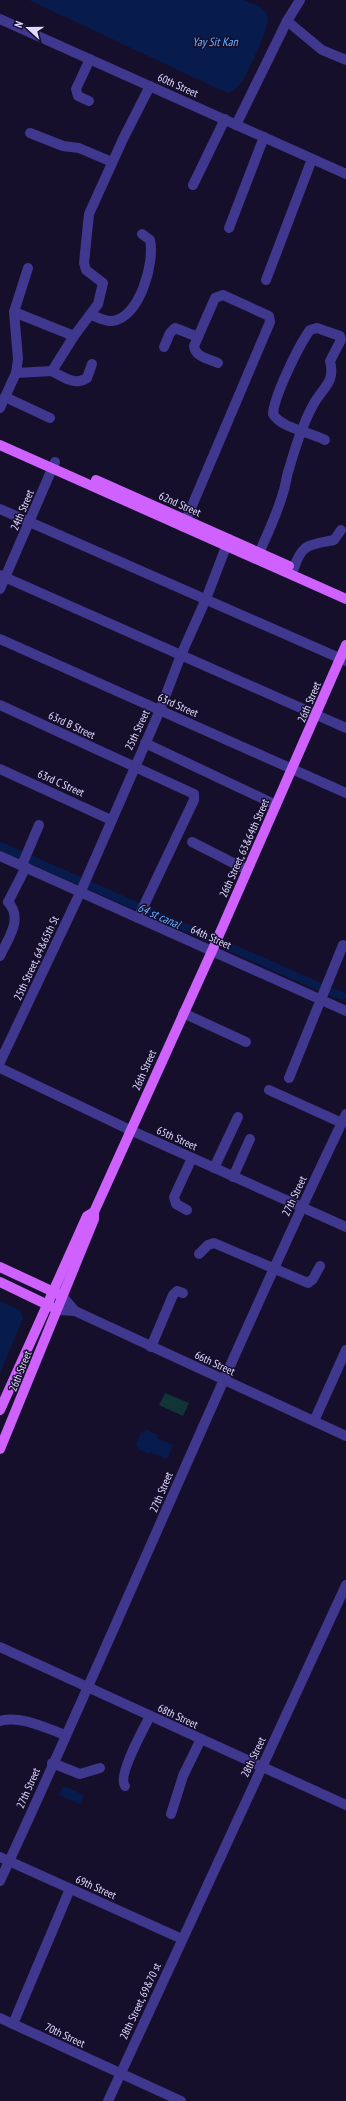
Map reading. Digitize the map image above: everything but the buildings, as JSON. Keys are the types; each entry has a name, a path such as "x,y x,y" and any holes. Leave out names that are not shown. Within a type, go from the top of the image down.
{"main road":[{"path":"0,438 54,466"},
{"path":"0,445 54,466"},
{"name":"62nd Street","path":"54,466 227,542 259,553 294,568 346,592"},
{"path":"227,542 346,599"},
{"name":"26th Street","path":"292,769 343,660 346,645"},
{"name":"26th Street, 63&64th Street","path":"214,944 292,769"},
{"name":"26th Street","path":"0,1449 58,1310 94,1219 94,1212 214,944"},
{"name":"26th Street","path":"0,1410 87,1216 94,1212"},
{"name":"66th Street","path":"0,1266 63,1297"},
{"name":"66th Street","path":"0,1282 58,1310"}],"street":[{"path":"236,125 287,21 300,0"},
{"name":"60th Street","path":"0,19 346,174"},
{"path":"287,21 322,50 346,60"},
{"path":"89,101 78,96 76,90 90,59"},
{"path":"52,371 74,336 96,317 103,283 85,267 88,221 112,162 150,86"},
{"path":"193,186 225,119"},
{"path":"30,133 63,146 86,151 112,162"},
{"path":"229,228 264,137"},
{"path":"266,280 312,158"},
{"path":"96,317 114,321 129,312 142,291 151,247 150,240 142,234"},
{"path":"0,408 4,392 16,373 18,360 14,312 28,268"},
{"path":"184,523 270,322 269,316 223,296 220,296 214,301 194,346 196,352 218,363"},
{"path":"14,312 74,336"},
{"path":"164,347 170,333 175,328 198,337"},
{"path":"259,553 284,493 288,470 301,431 317,398 327,386 333,372 330,361 341,340 340,336 317,328 310,330 302,339 273,414 279,422 301,431 312,433 325,440"},
{"path":"16,373 52,371 70,381 81,381 87,378 92,364"},
{"path":"4,392 50,418"},
{"name":"24th Street","path":"0,589 3,576 30,522 54,466"},
{"path":"0,509 343,660"},
{"path":"294,568 302,549 307,546 334,540 341,530"},
{"name":"25th Street","path":"83,885 134,766 160,710 181,655 206,599 227,542"},
{"path":"3,576 346,728"},
{"name":"63rd Street","path":"0,639 346,793"},
{"name":"63rd B Street","path":"0,705 192,793 194,796 141,911"},
{"path":"145,743 276,805"},
{"name":"63rd C Street","path":"0,769 111,820"},
{"path":"0,956 15,922 12,908 4,902 24,862 39,825"},
{"path":"192,842 247,870"},
{"name":"64th Street","path":"0,856 24,862 83,885 323,993 346,1011"},
{"name":"25th Street, 64&65th St","path":"0,1062 83,885"},
{"path":"289,1078 343,945"},
{"path":"182,1013 246,1042"},
{"name":"65th Street","path":"0,1068 130,1130 346,1227"},
{"path":"269,1090 344,1119"},
{"path":"214,1168 238,1117"},
{"name":"27th Street","path":"0,1881 5,1859 52,1764 154,1539 222,1380 301,1208 344,1119"},
{"path":"234,1177 250,1139"},
{"path":"187,1210 176,1204 174,1197 192,1158"},
{"path":"199,1254 208,1245 214,1242 308,1283 320,1266"},
{"path":"151,1347 173,1295 177,1291 183,1293"},
{"name":"66th Street","path":"63,1297 75,1312"},
{"name":"66th Street","path":"58,1310 75,1312 346,1436"},
{"path":"314,1421 346,1350"},
{"name":"28th Street","path":"182,1939 346,1585"},
{"name":"68th Street","path":"0,1647 346,1805"},
{"path":"125,1786 122,1780 126,1766 150,1716"},
{"path":"0,1721 6,1719 21,1721 65,1735"},
{"path":"171,1814 183,1776 201,1739"},
{"path":"52,1764 80,1774 100,1768"},
{"name":"69th Street","path":"5,1859 182,1939"},
{"path":"13,2024 70,1889"},
{"name":"28th Street, 69&70 st","path":"108,2101 182,1939"},
{"name":"70th Street","path":"0,2018 181,2101"}],"green space":[{"path":"165,1393 189,1403 183,1416 159,1405"}],"water":[{"name":"Yay Sit Kan","path":"29,0 244,0 265,11 268,17 268,22 257,52 247,73 235,89 227,93"},
{"path":"0,1301 20,1310 23,1318 0,1373"},
{"path":"146,1430 158,1435 156,1438 173,1445 167,1459 138,1449 139,1447 136,1445 141,1432 144,1433"},
{"path":"63,1786 84,1795 80,1804 59,1795"}],"waterway":[{"name":"64 st canal","path":"0,846 318,986"},
{"path":"331,992 342,996"}]}
